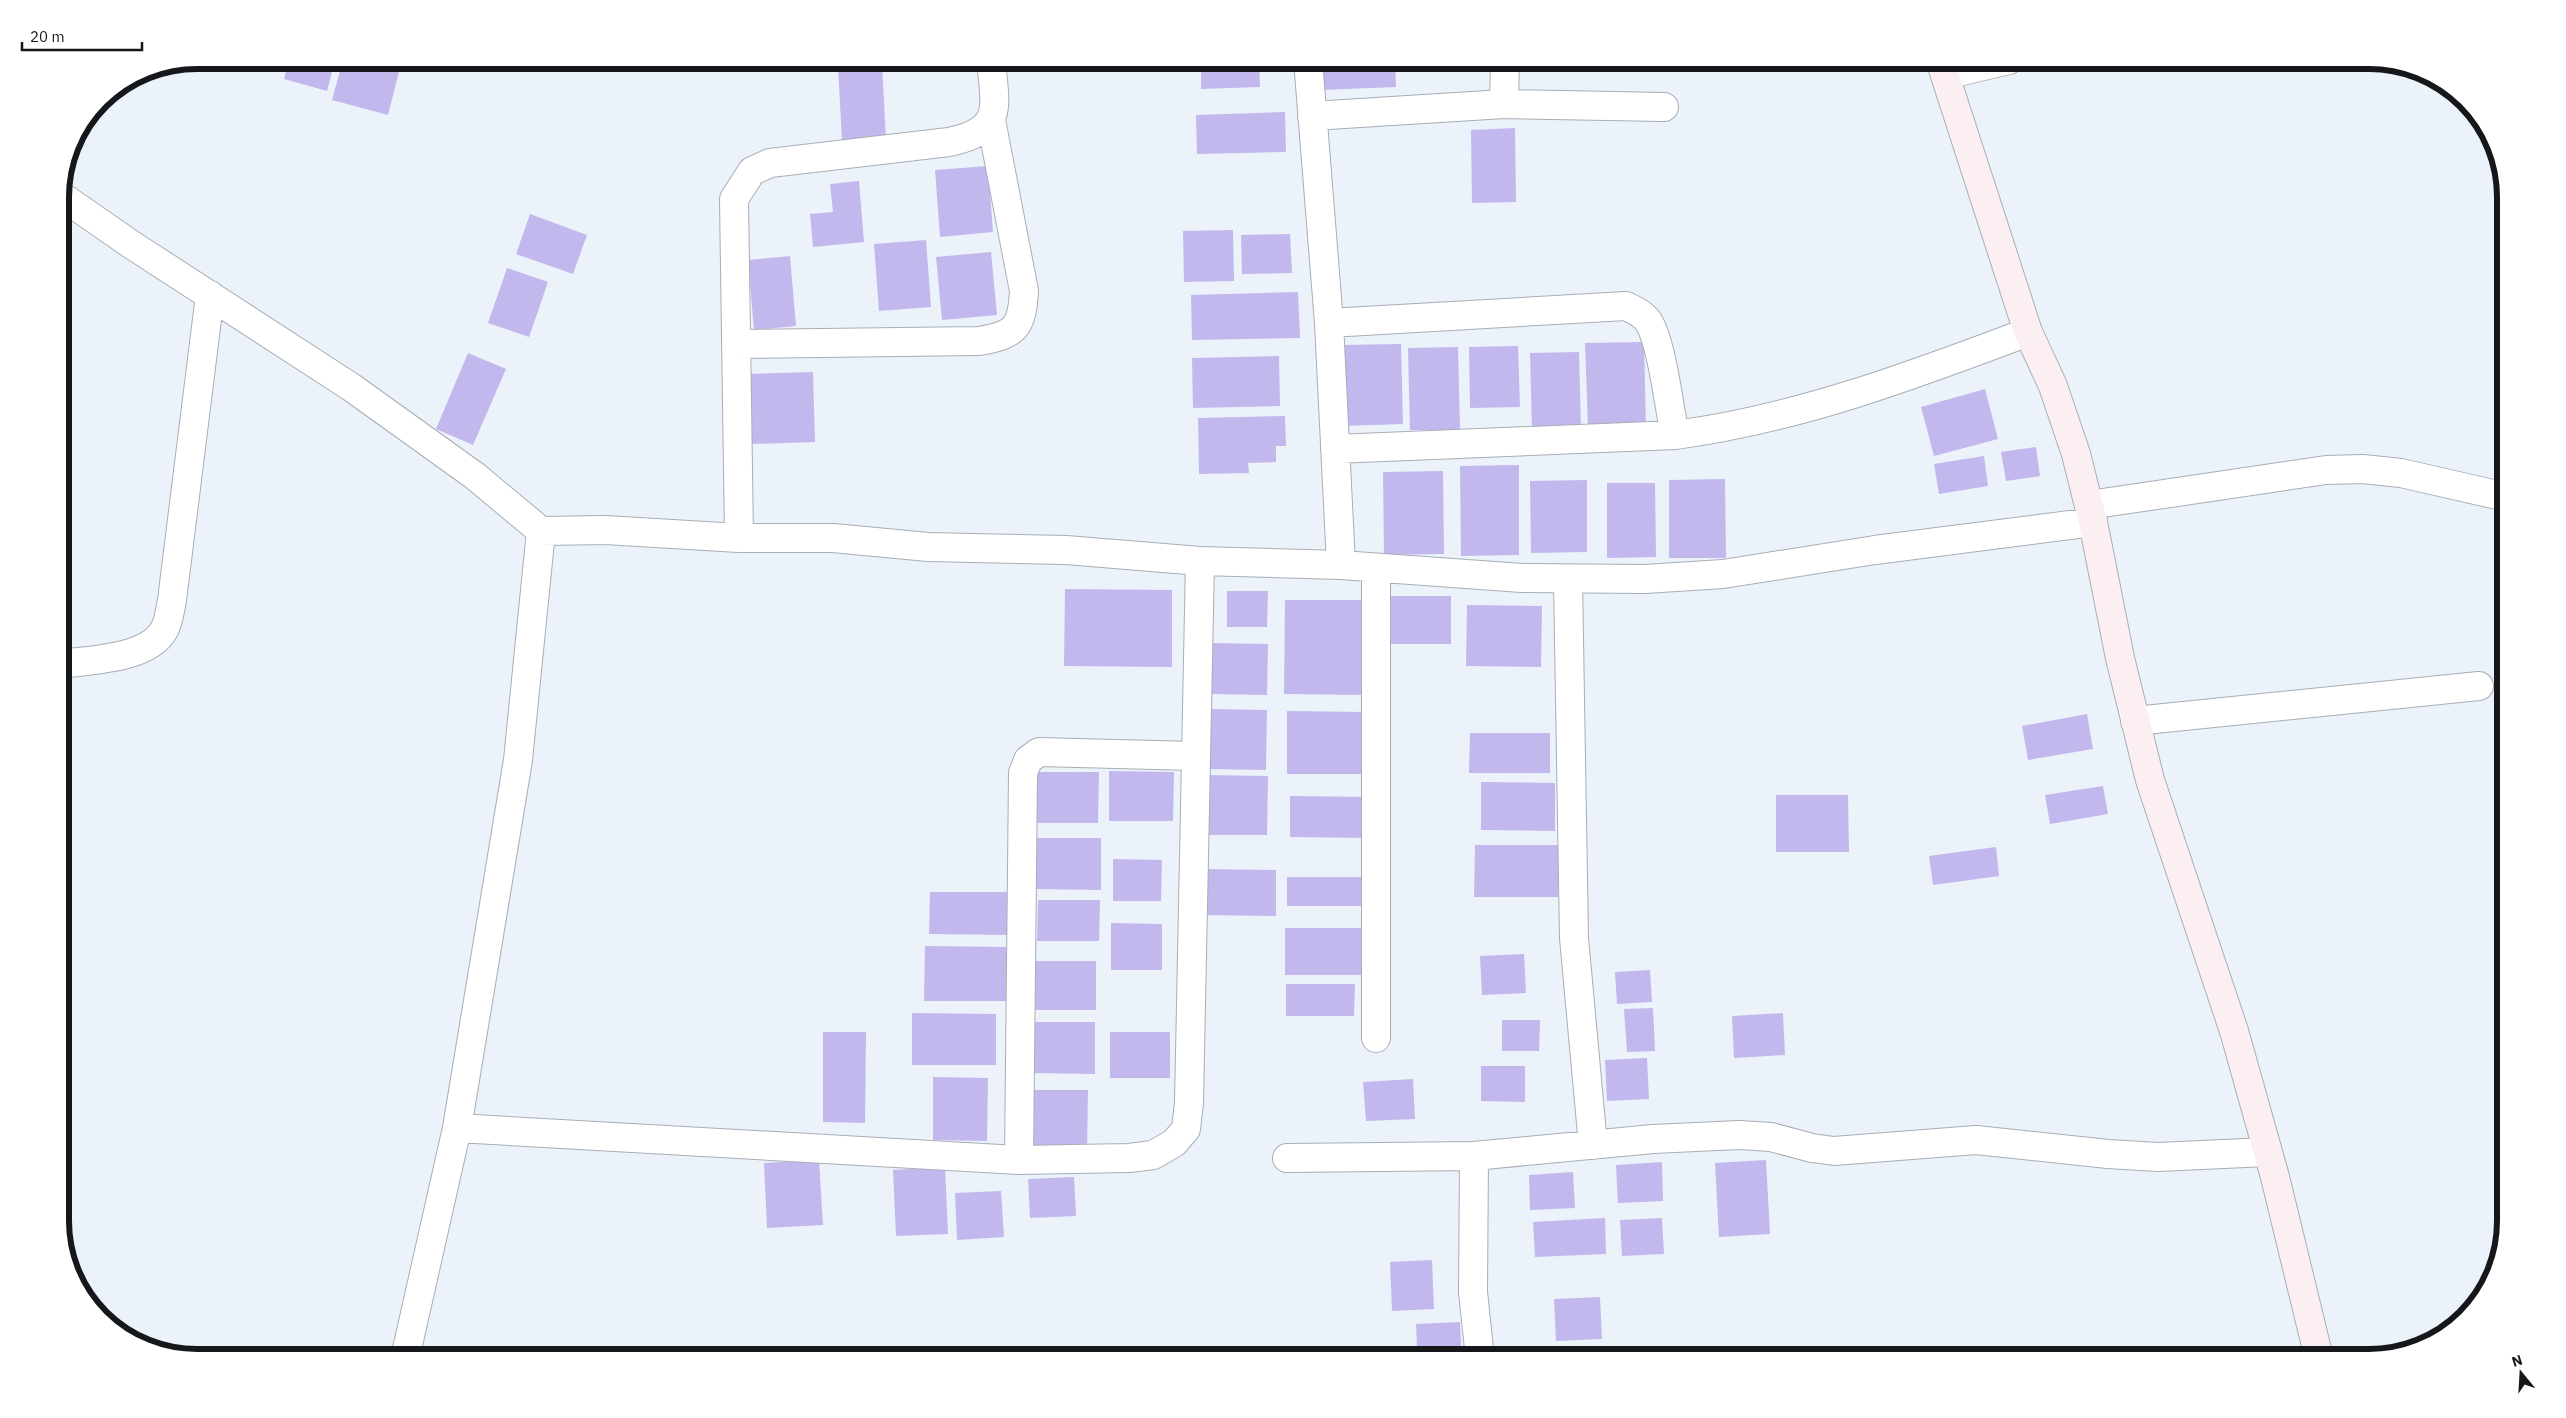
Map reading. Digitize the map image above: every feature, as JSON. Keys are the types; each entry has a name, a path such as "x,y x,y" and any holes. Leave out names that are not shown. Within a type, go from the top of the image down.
{"street":[{"path":"736,344 979,341 1001,337 1016,328 1023,312 1024,291 991,120 994,104 992,69"},
{"path":"1309,69 1328,323 1341,565"},
{"path":"1504,104 1505,69"},
{"path":"1943,69 2028,332 2053,386 2076,454 2091,513 2120,658 2150,780 2234,1031 2317,1349"},
{"path":"1312,116 1504,104 1664,108"},
{"path":"739,538 734,200 752,171 770,163 950,142 969,138 982,131 991,120"},
{"path":"69,201 132,245 358,392 475,476 541,531 605,530 739,538 833,538 928,547 1066,550 1200,561 1341,565 1522,578 1645,579 1723,574 1875,550 2326,470 2363,469 2401,473 2497,495"},
{"path":"69,663 114,656 146,648 164,630 172,600 210,295"},
{"path":"1328,323 1626,306 1639,312 1648,321 1656,340 1675,435"},
{"path":"1335,449 1675,435 1764,418 1892,383 2028,332"},
{"path":"407,1349 457,1128 518,760 541,531"},
{"path":"457,1128 1019,1160 1129,1158 1153,1155 1174,1143 1186,1129 1189,1103 1194,756 1200,561"},
{"path":"1376,568 1376,1038"},
{"path":"1568,578 1574,938 1593,1145"},
{"path":"2136,721 2478,686"},
{"path":"1019,1160 1023,773 1028,760 1039,752 1194,756"},
{"path":"1286,1158 1474,1156 1593,1145 1739,1135 1771,1137 1812,1148 1834,1150 1976,1140 2108,1154 2158,1157 2267,1152"},
{"path":"1474,1156 1473,1292 1479,1349"}],"building":[{"path":"287,69 333,69 327,91 284,79"},
{"path":"341,69 400,69 388,115 332,100"},
{"path":"838,69 882,69 886,139 842,141"},
{"path":"1201,69 1259,69 1260,87 1201,89"},
{"path":"1320,69 1395,69 1396,87 1321,90"},
{"path":"1285,112 1286,152 1197,154 1196,115"},
{"path":"1515,128 1516,202 1472,203 1471,130"},
{"path":"988,166 993,232 940,237 935,170"},
{"path":"859,181 864,242 813,247 810,214 833,212 830,184"},
{"path":"530,214 587,235 573,274 516,254"},
{"path":"1233,230 1234,281 1184,282 1183,231"},
{"path":"1290,234 1292,273 1242,274 1241,235"},
{"path":"926,240 931,307 879,311 874,244"},
{"path":"991,252 997,315 942,320 936,257"},
{"path":"790,256 796,326 754,330 748,260"},
{"path":"507,268 548,282 529,337 488,323"},
{"path":"1298,292 1300,338 1192,340 1191,295"},
{"path":"1644,342 1646,428 1588,429 1585,343"},
{"path":"1401,344 1403,424 1342,426 1340,345"},
{"path":"1518,346 1520,407 1470,408 1469,347"},
{"path":"1458,347 1460,430 1410,430 1408,348"},
{"path":"1579,352 1581,429 1532,430 1530,353"},
{"path":"468,353 506,369 473,445 436,429"},
{"path":"1279,356 1280,406 1193,408 1192,358"},
{"path":"813,372 815,442 752,444 750,374"},
{"path":"1985,389 1998,439 1934,456 1921,407"},
{"path":"1285,416 1286,446 1276,446 1276,462 1248,463 1249,473 1199,474 1198,418"},
{"path":"2036,447 2040,476 2006,481 2001,452"},
{"path":"1984,456 1988,486 1939,494 1934,464"},
{"path":"1519,465 1519,555 1461,556 1460,466"},
{"path":"1443,471 1444,554 1384,555 1383,472"},
{"path":"1725,479 1726,558 1669,558 1669,480"},
{"path":"1587,480 1587,552 1531,553 1530,481"},
{"path":"1607,483 1655,483 1656,557 1607,558"},
{"path":"1065,589 1172,590 1172,667 1064,666"},
{"path":"1227,591 1268,591 1267,627 1227,627"},
{"path":"1384,596 1451,596 1451,644 1384,644"},
{"path":"1285,600 1367,600 1366,695 1284,694"},
{"path":"1467,605 1542,606 1541,667 1466,666"},
{"path":"1209,643 1268,644 1267,695 1209,694"},
{"path":"1209,709 1267,710 1266,770 1208,769"},
{"path":"1287,711 1364,712 1363,774 1287,774"},
{"path":"2087,714 2093,749 2028,760 2022,726"},
{"path":"1470,733 1550,733 1550,773 1469,773"},
{"path":"1109,771 1174,772 1173,821 1109,821"},
{"path":"1036,772 1099,772 1098,823 1035,823"},
{"path":"1205,775 1268,776 1267,835 1204,835"},
{"path":"1481,782 1555,783 1555,831 1481,830"},
{"path":"2103,786 2108,814 2050,824 2045,795"},
{"path":"1776,795 1848,795 1849,852 1776,852"},
{"path":"1290,796 1370,797 1369,838 1290,837"},
{"path":"1035,838 1101,838 1101,890 1035,889"},
{"path":"1475,845 1559,845 1558,897 1474,897"},
{"path":"1996,847 1999,876 1933,885 1929,856"},
{"path":"1113,859 1162,860 1161,901 1113,901"},
{"path":"1203,869 1276,870 1276,916 1203,915"},
{"path":"1287,877 1362,877 1361,906 1287,906"},
{"path":"930,892 1014,892 1013,935 929,934"},
{"path":"1038,900 1100,900 1099,941 1037,941"},
{"path":"1111,923 1162,924 1162,970 1111,970"},
{"path":"1285,928 1362,928 1362,975 1285,975"},
{"path":"925,946 1010,947 1009,1001 924,1001"},
{"path":"1524,954 1526,993 1482,995 1480,956"},
{"path":"1036,961 1096,961 1096,1010 1035,1010"},
{"path":"1650,970 1652,1002 1617,1004 1615,972"},
{"path":"1286,984 1355,984 1354,1016 1286,1016"},
{"path":"1653,1008 1655,1051 1627,1052 1624,1009"},
{"path":"912,1013 996,1014 996,1065 912,1065"},
{"path":"1783,1013 1785,1055 1734,1058 1732,1016"},
{"path":"1502,1020 1540,1020 1539,1051 1502,1051"},
{"path":"1031,1022 1095,1022 1095,1074 1031,1073"},
{"path":"823,1032 866,1032 865,1123 823,1122"},
{"path":"1110,1032 1170,1032 1170,1078 1110,1078"},
{"path":"1647,1058 1649,1099 1607,1101 1605,1060"},
{"path":"1481,1066 1525,1066 1525,1102 1481,1101"},
{"path":"933,1077 988,1078 987,1141 933,1140"},
{"path":"1413,1079 1415,1119 1366,1121 1363,1082"},
{"path":"1027,1090 1088,1090 1087,1151 1027,1150"},
{"path":"819,1160 823,1225 767,1228 764,1163"},
{"path":"1766,1160 1770,1234 1719,1237 1715,1163"},
{"path":"1662,1162 1663,1201 1618,1203 1616,1165"},
{"path":"945,1167 948,1234 896,1236 893,1170"},
{"path":"1573,1172 1575,1208 1530,1210 1529,1175"},
{"path":"1074,1177 1076,1216 1030,1218 1028,1179"},
{"path":"1001,1191 1004,1237 957,1240 955,1193"},
{"path":"1605,1218 1606,1254 1535,1257 1533,1222"},
{"path":"1662,1218 1664,1254 1622,1256 1620,1220"},
{"path":"1432,1260 1434,1309 1392,1311 1390,1262"},
{"path":"1600,1297 1602,1339 1556,1341 1554,1299"},
{"path":"1460,1322 1461,1347 1417,1349 1416,1324"}]}
